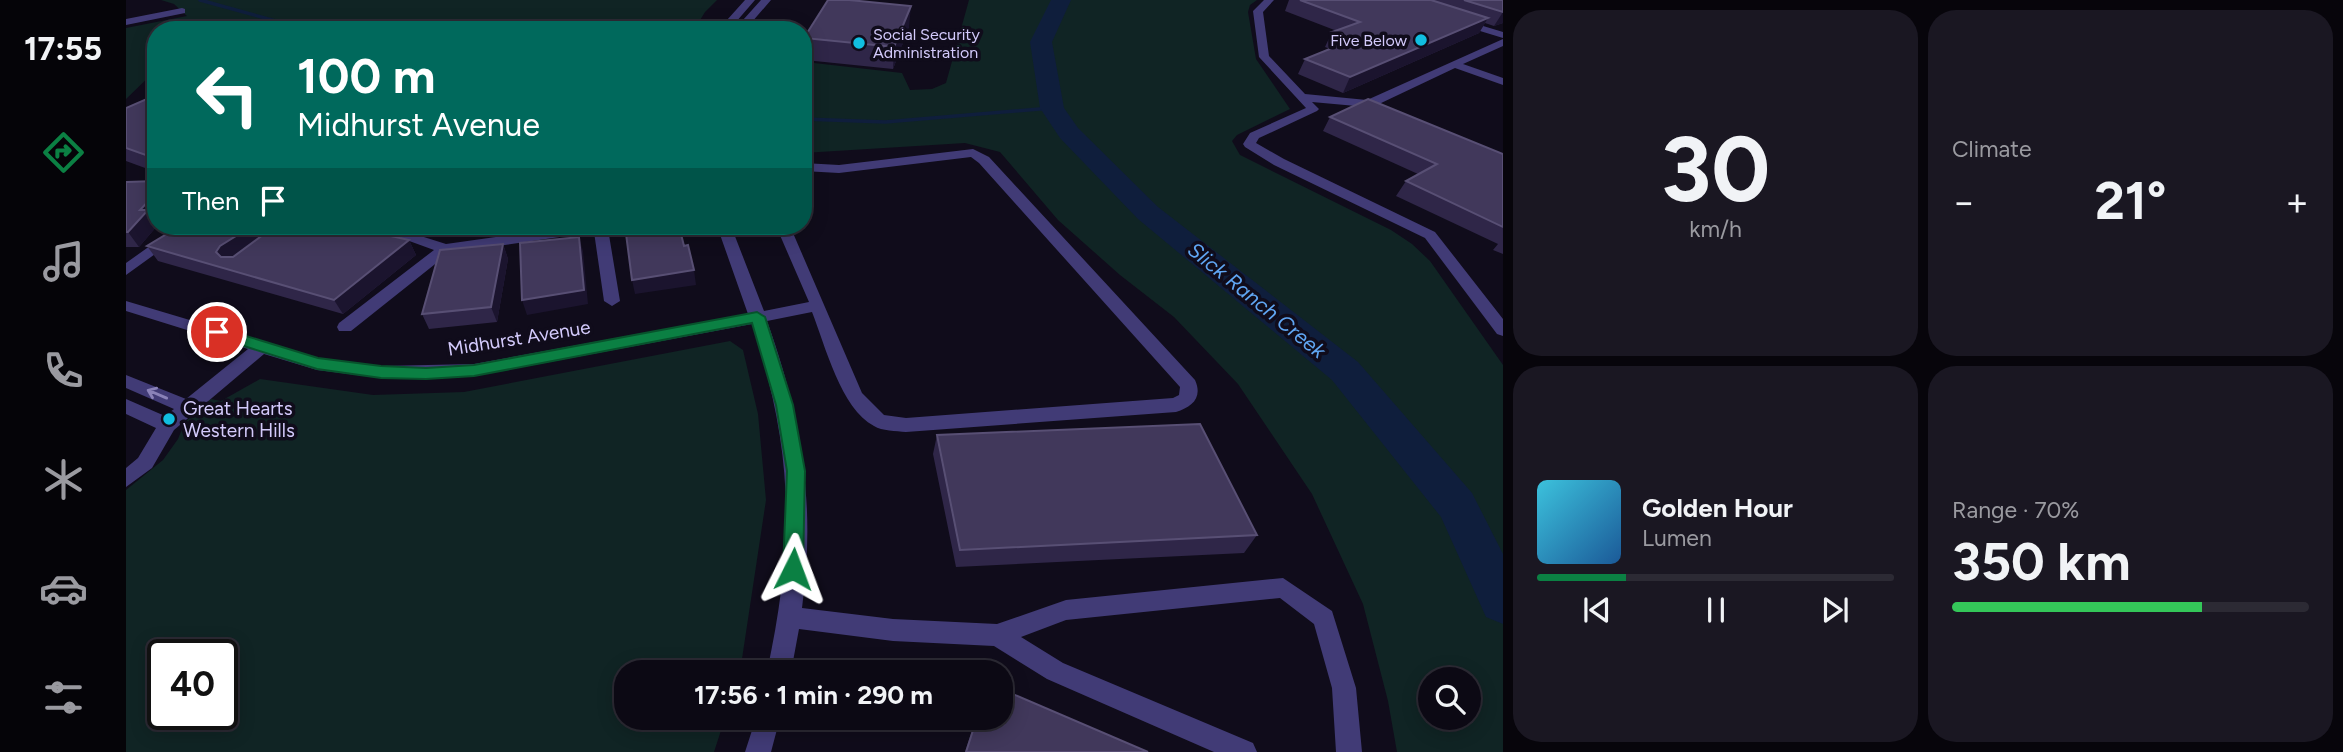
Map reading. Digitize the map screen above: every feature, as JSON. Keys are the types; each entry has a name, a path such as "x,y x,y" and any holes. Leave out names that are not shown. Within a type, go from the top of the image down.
{"street":[{"path":"731,21 750,0"},
{"path":"747,21 766,0"},
{"path":"1269,0 1258,10 1264,57 1313,109 1254,136 1249,144 1279,162 1430,236 1503,330"},
{"path":"126,22 182,11"},
{"path":"1452,19 1503,36"},
{"path":"1475,26 1492,19"},
{"path":"1369,104 1503,42"},
{"path":"1455,65 1503,82"},
{"path":"1302,97 1369,104 1394,115"},
{"path":"787,235 855,397 879,421 920,424 1176,405 1188,399 1189,385 984,160 973,153 839,169 812,168"},
{"path":"126,270 174,235"},
{"path":"402,235 444,249 540,235"},
{"path":"602,235 612,301"},
{"path":"727,235 785,405 796,471 795,544 789,617 781,660"},
{"path":"345,327 444,249"},
{"name":"Midhurst Avenue","path":"126,306 262,345 317,364 381,372 426,373 474,370 818,306"},
{"path":"126,479 145,463 167,425 262,345"},
{"path":"126,381 188,408"},
{"path":"126,406 167,425"},
{"path":"789,617 893,630 997,635 1066,610 1283,588 1324,618 1344,688 1349,752"},
{"path":"997,635 1055,671 1244,752"},
{"path":"758,752 764,730"}],"green space":[{"path":"161,0 717,0 700,21 162,21 187,16 174,4"},
{"path":"969,0 1257,0 1250,5 1248,12 1256,59 1290,109 1237,135 1232,141 1240,155 1391,230 1412,244 1430,261 1503,365 1503,752 1397,752 1388,701 1363,604 1312,494 1238,384 1174,317 1120,275 1058,220 1000,152 965,143 812,152 812,64 902,73 910,90 932,89 946,83"},
{"path":"147,24 147,79 126,99 126,28"},
{"path":"730,341 743,350 758,414 766,500 742,660 614,660 614,730 721,730 714,752 126,752 126,490 163,460 178,439 185,422 211,399 221,401 260,379 373,395 464,392"}],"building":[{"path":"828,0 911,6 894,47 812,39 812,25"},
{"path":"1300,0 1431,0 1488,18 1350,77 1305,59 1352,40 1332,32 1360,22"},
{"path":"1464,0 1503,0 1503,12"},
{"path":"147,99 147,156 126,148 126,108"},
{"path":"1368,99 1503,154 1503,227 1406,181 1437,164 1330,117"},
{"path":"147,181 147,203 140,210 147,211 128,232 126,232 126,182"},
{"path":"165,235 238,235 220,246 216,252 221,257 233,257 263,235 386,235 409,240 334,300 147,246"},
{"path":"626,235 681,235 684,246 688,245 694,270 632,280"},
{"path":"579,237 584,290 522,300 520,243"},
{"path":"503,244 491,307 422,314 440,250"},
{"path":"1200,424 1257,535 960,550 937,435"},
{"path":"1013,694 1148,752 966,752 973,730 1013,730"}],"waterway":[{"path":"200,0 276,21"},
{"name":"Slick Ranch Creek","path":"1061,0 1041,42 1052,108 1069,133 1148,213 1345,371 1457,506 1503,602"},
{"path":"812,119 885,122 1052,108"}],"place":[{"name":"Five Below","path":"1421,40"},
{"name":"Social Security Administration","path":"859,43"},
{"name":"Great Hearts Western Hills","path":"169,419"}],"route":[{"path":"217,332 317,364 381,372 426,373 474,370 757,317 785,405 796,471 793,569"}]}
